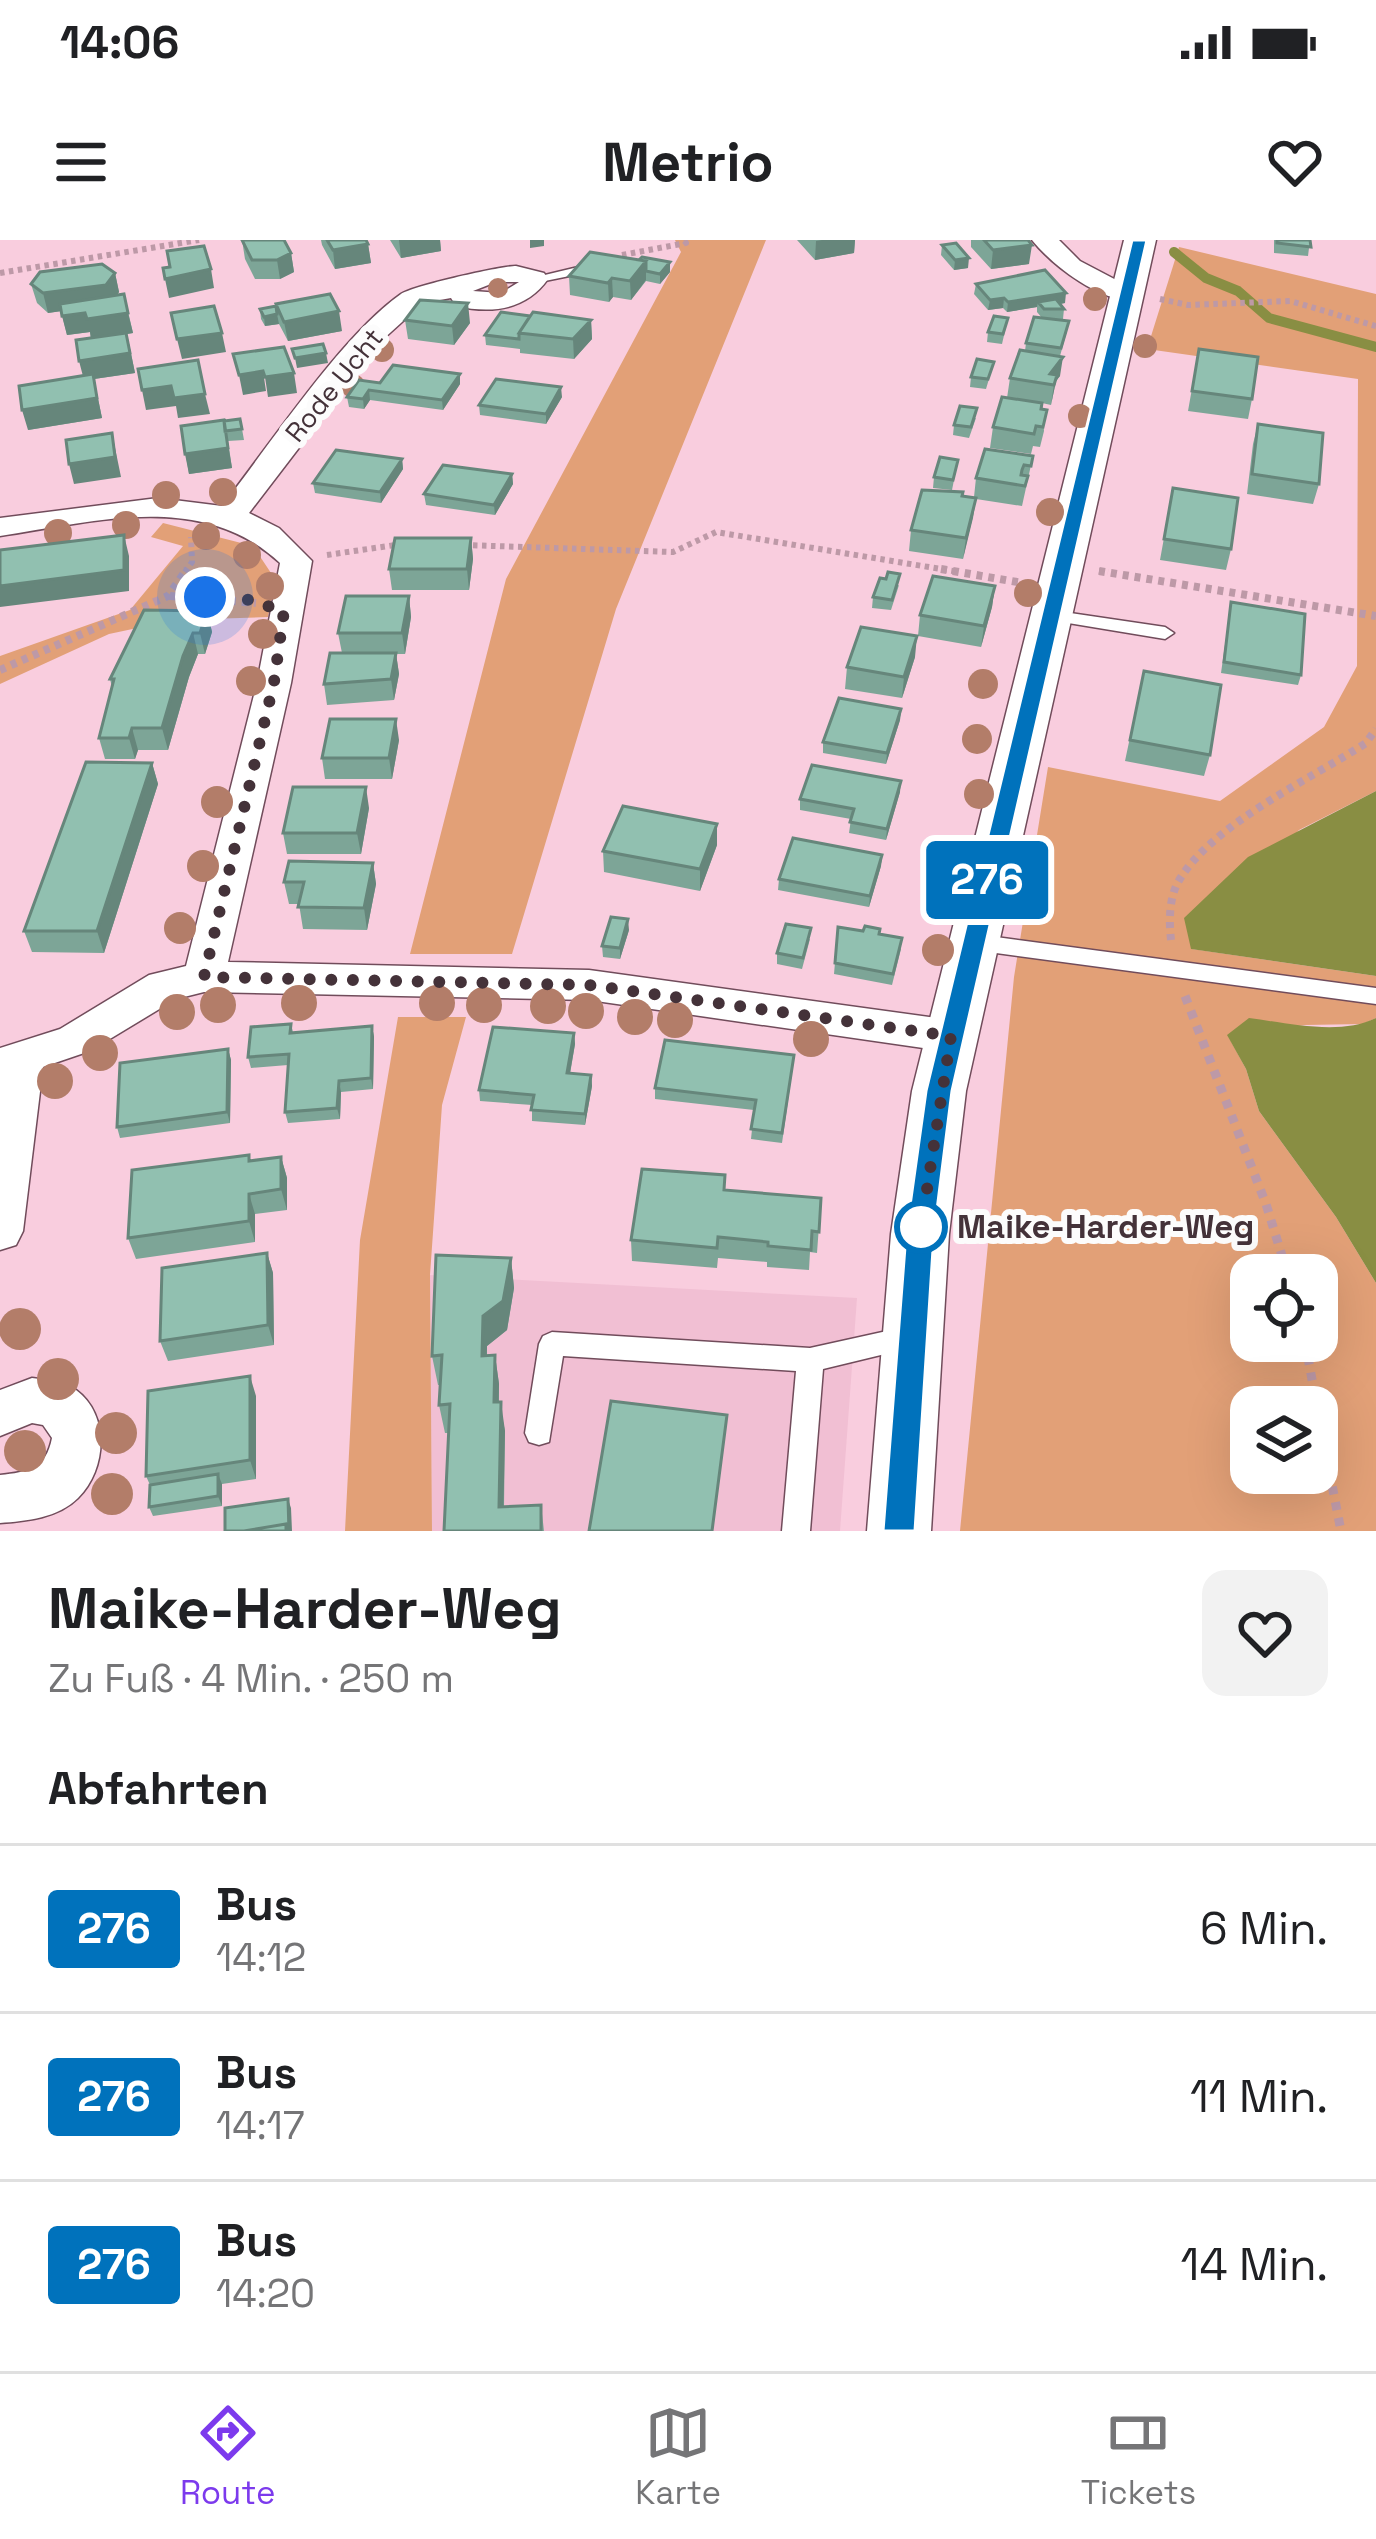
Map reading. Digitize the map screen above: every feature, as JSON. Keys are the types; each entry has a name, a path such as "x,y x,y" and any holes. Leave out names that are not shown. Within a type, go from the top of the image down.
{"street":[{"path":"1046,240 1071,266 1128,293"},
{"path":"898,1531 929,1155 951,1036 1067,592 1140,240"},
{"name":"Rode Ucht","path":"232,514 370,336 414,296 458,289 465,300 499,302 516,298 535,279"},
{"path":"0,527 141,508 232,514 276,535 296,561 274,682 204,977"},
{"path":"0,1231 11,1063 75,1040 164,986 204,977 589,985 951,1036"},
{"path":"0,1499 26,1498 52,1487 71,1467 80,1442 76,1420 60,1406 36,1401 3,1404"}],"lane":[{"path":"535,279 610,264 623,267"},
{"path":"1067,592 1165,633"},
{"path":"973,941 1370,995"},
{"path":"539,1433 552,1344 810,1360 912,1338"},
{"path":"796,1531 810,1360"}],"path":[{"path":"0,273 199,240"},
{"path":"1128,293 1188,304 1290,301 1376,326"},
{"path":"168,596 192,562 191,511"},
{"path":"453,544 673,552 716,532 1067,592 1376,616"},
{"path":"296,561 412,543"},
{"path":"0,670 168,596 242,598 284,611"},
{"path":"1334,1494 1341,1531"}],"shaded area":[{"path":"675,240 766,240 616,609 512,954 410,954 506,579 681,252"},
{"path":"1179,247 1376,294 1376,791 1299,830 1192,949 1376,976 1376,1018 1363,1024 1305,1025 1228,1036 1246,1069 1259,1111 1336,1217 1376,1283 1376,1531 960,1531 1014,977 1048,767 1220,801 1324,727 1357,666 1358,379 1147,349"},
{"path":"163,523 253,546 275,579 268,617 175,620 109,634 0,684 0,656 130,610 183,546 151,537"},
{"path":"1376,791 1376,976 1191,949 1184,918 1248,857"},
{"path":"398,1017 466,1017 442,1105 430,1275 432,1531 345,1531 360,1240"},
{"path":"1249,1018 1330,1027 1376,1018 1376,1283 1336,1217 1259,1111 1246,1069 1227,1035"},
{"path":"430,1275 857,1298 840,1531 432,1531"}],"building":[{"path":"242,240 284,240 291,253 277,260 252,260"},
{"path":"327,240 366,240 368,244 333,250"},
{"path":"984,240 1028,240 1032,245 993,250"},
{"path":"1310,240 1311,247 1277,243"},
{"path":"956,243 969,258 955,260 942,245"},
{"path":"204,246 211,269 165,279 163,268 170,267 167,251"},
{"path":"590,252 646,261 630,281 612,278 608,283 569,276"},
{"path":"639,260 670,262 660,274 646,271 646,261"},
{"path":"102,264 115,273 106,285 43,293 31,284 40,272"},
{"path":"1045,270 1066,293 1008,302 990,300 976,284"},
{"path":"124,294 128,313 87,319 85,313 62,316 60,304"},
{"path":"330,294 339,311 284,322 276,304"},
{"path":"1056,299 1064,309 1044,309 1038,302"},
{"path":"420,300 468,303 452,326 405,320"},
{"path":"214,306 222,333 177,339 171,313"},
{"path":"276,306 277,314 264,317 260,309"},
{"path":"501,312 530,316 519,339 485,335"},
{"path":"533,312 591,320 573,339 519,333"},
{"path":"994,316 1008,318 1003,334 988,332"},
{"path":"1034,317 1069,321 1061,348 1026,343"},
{"path":"126,333 130,353 79,361 76,340"},
{"path":"323,344 326,353 295,358 292,349"},
{"path":"284,347 294,373 239,375 233,354"},
{"path":"1199,349 1258,357 1252,399 1192,391"},
{"path":"1020,350 1063,357 1050,374 1057,375 1054,385 1010,378"},
{"path":"977,359 994,362 988,379 971,377"},
{"path":"198,360 205,394 174,398 171,386 142,390 138,369"},
{"path":"393,365 460,374 442,400 369,390 363,399 347,397 359,380 380,383"},
{"path":"93,374 97,398 22,410 19,386"},
{"path":"496,379 561,387 546,414 479,405"},
{"path":"1002,397 1042,403 1041,409 1047,410 1043,427 1036,426 1034,434 993,427"},
{"path":"960,406 977,408 971,427 954,425"},
{"path":"240,419 242,429 225,431 224,421"},
{"path":"224,420 228,448 185,454 181,426"},
{"path":"1258,424 1323,433 1319,484 1252,474"},
{"path":"112,433 115,457 69,464 66,440"},
{"path":"985,449 1033,456 1031,466 1024,465 1022,470 1021,475 1028,476 1025,486 976,478"},
{"path":"336,450 402,459 380,492 313,483"},
{"path":"940,457 958,460 953,480 934,477"},
{"path":"443,465 512,474 494,505 424,494"},
{"path":"1173,488 1238,498 1231,549 1164,539"},
{"path":"922,490 963,492 962,496 976,498 966,538 911,530"},
{"path":"124,535 124,570 0,586 0,550"},
{"path":"395,538 471,538 467,569 389,569"},
{"path":"888,572 900,574 892,600 873,597 880,578 886,579"},
{"path":"933,576 995,586 984,626 920,615"},
{"path":"346,596 409,596 402,633 338,633"},
{"path":"1231,602 1305,614 1301,675 1224,662"},
{"path":"144,610 207,611 200,633 193,633 183,656 162,728 132,728 129,738 99,738 114,679 110,679"},
{"path":"861,627 917,636 904,677 847,667"},
{"path":"330,653 396,653 391,679 324,684"},
{"path":"1144,671 1221,685 1210,755 1130,740"},
{"path":"839,698 901,709 887,753 823,742"},
{"path":"330,719 396,719 389,758 322,758"},
{"path":"86,762 152,763 97,931 24,931"},
{"path":"812,765 901,781 887,829 850,822 854,809 800,799"},
{"path":"293,787 366,787 357,833 283,833"},
{"path":"623,806 717,824 700,869 603,851"},
{"path":"793,838 882,855 870,896 779,879"},
{"path":"289,861 373,863 364,908 298,907 304,882 284,882"},
{"path":"611,917 628,919 620,948 602,946"},
{"path":"786,924 811,928 803,958 777,953"},
{"path":"865,926 902,938 893,974 835,963 838,927 863,931"},
{"path":"291,1024 290,1033 372,1026 371,1078 339,1081 337,1108 285,1112 289,1054 248,1057 251,1027"},
{"path":"493,1027 574,1033 567,1073 591,1075 585,1114 531,1110 534,1095 479,1090"},
{"path":"665,1040 794,1055 782,1133 751,1129 756,1100 655,1088"},
{"path":"228,1049 227,1112 117,1127 120,1063"},
{"path":"249,1155 249,1161 281,1157 281,1189 249,1194 249,1221 128,1238 132,1170"},
{"path":"642,1169 725,1175 724,1190 821,1198 819,1232 812,1231 811,1250 718,1237 717,1248 631,1240"},
{"path":"267,1253 268,1325 160,1341 162,1268"},
{"path":"436,1255 511,1258 503,1301 483,1316 482,1356 495,1355 494,1402 501,1402 499,1507 541,1505 541,1531 444,1531 450,1404 439,1405 442,1355 432,1356"},
{"path":"250,1376 250,1460 146,1476 148,1391"},
{"path":"611,1401 727,1415 712,1531 589,1531"},
{"path":"218,1474 218,1496 149,1507 150,1485"},
{"path":"288,1499 289,1531 286,1524 225,1531 225,1508"},
{"path":"286,1524 286,1531 244,1531"}],"waterway":[{"path":"1174,252 1206,278 1238,291 1269,318 1376,347"}],"bus line":[{"name":"276","path":"899,1531 920,1234 939,1091 1140,240"}],"place":[{"name":"Maike-Harder-Weg","path":"921,1227"}],"route":[{"path":"205,597 242,598 284,611 274,682 204,977 589,985 951,1036 920,1234 921,1227"}]}
